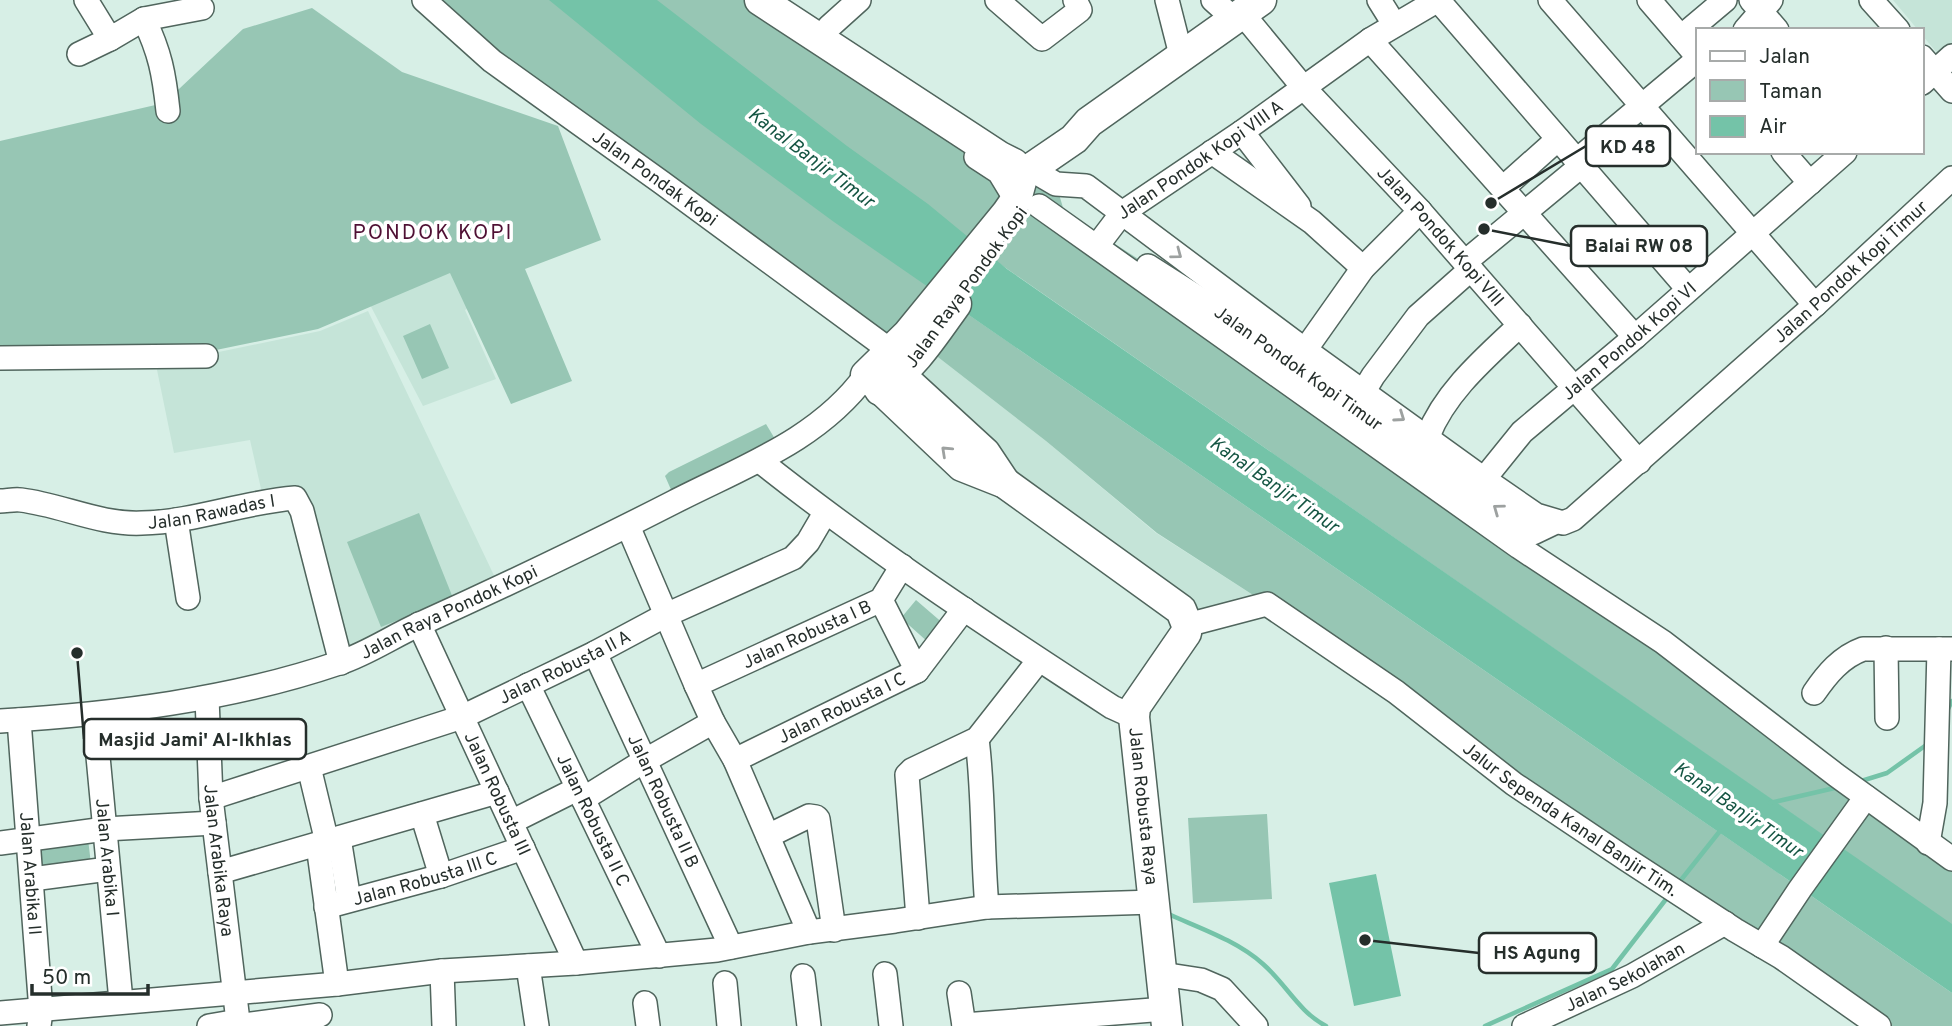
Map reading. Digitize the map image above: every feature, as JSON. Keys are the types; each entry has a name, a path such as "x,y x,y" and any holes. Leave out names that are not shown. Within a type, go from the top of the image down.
{"main road":[{"path":"760,0 1000,157 1028,185"},
{"path":"792,0 1008,145 1028,185"},
{"path":"1181,55 1237,8"},
{"name":"Jalan Raya Pondok Kopi","path":"889,366 1028,185 1064,126 1089,122 1181,55"},
{"path":"889,366 985,453 1005,483 1181,610 1187,625"},
{"name":"Jalan Robusta Raya","path":"1166,1018 1134,717 1135,707 1186,633 1187,625"}],"street":[{"path":"86,0 110,39"},
{"name":"Jalan Pondak Kopi","path":"424,0 492,61 650,174 889,366"},
{"path":"748,0 838,65 999,172 1028,185 1519,547 1662,642 1836,775 1862,803 1952,859"},
{"path":"829,27 859,0"},
{"path":"997,0 1042,39 1080,10 1075,0"},
{"path":"1167,0 1181,55"},
{"path":"1379,0 1394,24"},
{"path":"1438,0 1688,289"},
{"name":"Jalan Pondok Kopi VIII A","path":"1102,238 1122,213 1242,132 1370,40 1438,0"},
{"path":"1550,0 1815,305"},
{"path":"1649,0 1696,56"},
{"path":"1681,37 1725,0"},
{"path":"1871,0 1896,28"},
{"path":"1746,28 1761,4 1776,28"},
{"path":"79,54 144,19 202,8"},
{"name":"Jalan Pondok Kopi VIII","path":"1237,8 1303,87 1420,211 1639,462"},
{"path":"144,19 164,70 168,111"},
{"path":"1370,40 1635,337"},
{"path":"1364,391 1418,316 1468,266 1641,106 1696,60"},
{"path":"1933,67 1952,91"},
{"path":"1242,132 1277,189"},
{"path":"1503,188 1558,139"},
{"path":"1212,152 1277,189 1363,268"},
{"path":"1785,154 1810,183"},
{"name":"Jalan Pondok Kopi VI","path":"1484,479 1522,432 1635,337 1842,154"},
{"name":"Jalan Pondok Kopi Timur","path":"1028,185 1086,186 1305,350 1484,479 1536,514 1563,523 1573,519 1639,462 1952,178"},
{"name":"Jalan Pondok Kopi Timur","path":"1028,185 1102,238 1211,306 1518,524 1533,533 1556,522"},
{"path":"1305,350 1363,268 1420,211"},
{"path":"1427,436 1434,419 1472,370 1520,326"},
{"path":"0,358 206,356"},
{"name":"Jalan Raya Pondok Kopi","path":"10,721 94,714 207,698 341,663 760,461 808,432 889,366"},
{"path":"760,461 825,513 964,609 1112,708 1134,717"},
{"name":"Jalan Rawadas I","path":"0,501 19,499 127,523 176,520 295,498 341,663"},
{"name":"Jalan Robusta II A","path":"211,798 462,717 595,653 666,615 793,558 808,542 825,513"},
{"path":"176,520 188,598"},
{"path":"628,526 696,685 735,760 809,932"},
{"name":"Jalan Robusta I B","path":"696,685 881,600 902,566"},
{"path":"881,600 917,671"},
{"name":"Jalur Sependa Kanal Banjir Tim.","path":"1187,625 1267,604 1396,692 1514,784 1725,923 1766,939 1847,1015 1879,1026"},
{"name":"Jalan Robusta I C","path":"735,760 917,671 964,609"},
{"name":"Jalan Robusta III","path":"419,624 576,963"},
{"path":"1886,648 1887,718"},
{"path":"1814,693 1832,670 1850,654 1863,649 1946,649 1937,736 1935,803 1928,843"},
{"name":"Jalan Robusta II B","path":"595,653 731,947"},
{"path":"918,918 907,775 912,770 977,739 1039,660"},
{"name":"Jalan Robusta II C","path":"528,685 659,956"},
{"name":"Jalan Arabika Raya","path":"207,698 211,798 235,993 242,1024"},
{"name":"Jalan Arabika I","path":"94,714 121,1001"},
{"name":"Jalan Arabika II","path":"10,721 29,838 40,1018"},
{"path":"511,822 580,794 713,722"},
{"path":"977,739 981,769 982,860 987,906"},
{"path":"309,767 328,842 349,900"},
{"path":"220,872 497,792"},
{"path":"1766,939 1862,803"},
{"path":"422,814 441,876"},
{"path":"768,836 809,816 818,819 834,930"},
{"path":"0,843 105,829 214,823"},
{"path":"328,842 326,906 337,984"},
{"name":"Jalan Robusta III C","path":"326,906 441,876 523,848"},
{"path":"32,879 108,869"},
{"path":"0,1013 40,1018 121,1001 337,984 442,971 659,956 987,906 1155,909"},
{"name":"Jalan Sekolahan","path":"1524,1026 1632,976 1725,923"},
{"path":"528,966 537,1026"},
{"path":"442,971 444,1026"},
{"path":"885,974 891,1026"},
{"path":"1162,974 1201,980 1222,989 1256,1026"},
{"path":"803,976 809,1026"},
{"path":"725,983 729,1026"},
{"path":"959,993 964,1025 1166,1018"},
{"path":"645,1003 648,1026"},
{"path":"209,1026 320,1015"}],"shaded area":[{"path":"1893,0 1952,0 1952,51 1943,60 1924,37 1924,28 1916,28"},
{"path":"457,259 478,304 465,310 496,379 423,406 367,299"},
{"path":"368,311 500,588 340,655 301,497 264,502 250,440 174,453 156,365 320,331"},
{"path":"925,347 1046,441 1156,533 1267,604 1187,625 1005,483 901,376"}],"green space":[{"path":"426,0 760,0 1023,174 891,351"},
{"path":"312,8 402,72 558,126 601,240 525,269 572,381 511,404 450,273 318,329 182,357 0,352 0,141 164,103 243,29"},
{"path":"1056,184 1064,211 1211,306 1519,547 1952,861 1952,925 990,257 1030,200 1037,185"},
{"path":"953,304 1952,993 1952,1026 1879,1026 1267,604 1157,533 1046,441 925,347"},
{"path":"430,324 449,368 422,379 403,336"},
{"path":"766,424 781,449 676,501 665,476 669,472"},
{"path":"419,513 453,598 381,627 347,542"},
{"path":"916,600 945,625 929,643 901,618"},
{"path":"1267,814 1272,899 1193,903 1188,818"},
{"path":"88,839 91,864 42,869 40,844"}],"water":[{"name":"Kanal Banjir Timur","path":"549,0 657,0 847,146 928,204 1007,269 1952,924 1952,993 834,222 701,124"},
{"path":"1376,874 1401,996 1354,1006 1329,883"}],"waterway":[{"path":"1947,711 1952,701"},
{"path":"1858,782 1887,773 1929,743"},
{"path":"1770,803 1839,787"},
{"path":"1677,885 1720,831"},
{"path":"1485,1026 1612,969 1670,894"},
{"path":"1166,913 1241,948 1263,964 1300,1006 1326,1026"}],"place":[{"name":"KD 48","path":"1491,203"},
{"name":"Balai RW 08","path":"1484,229"},
{"name":"Masjid Jami' Al-Ikhlas","path":"77,653"},
{"name":"HS Agung","path":"1365,940"}],"district":[{"name":"PONDOK KOPI","path":"433,232"}]}
